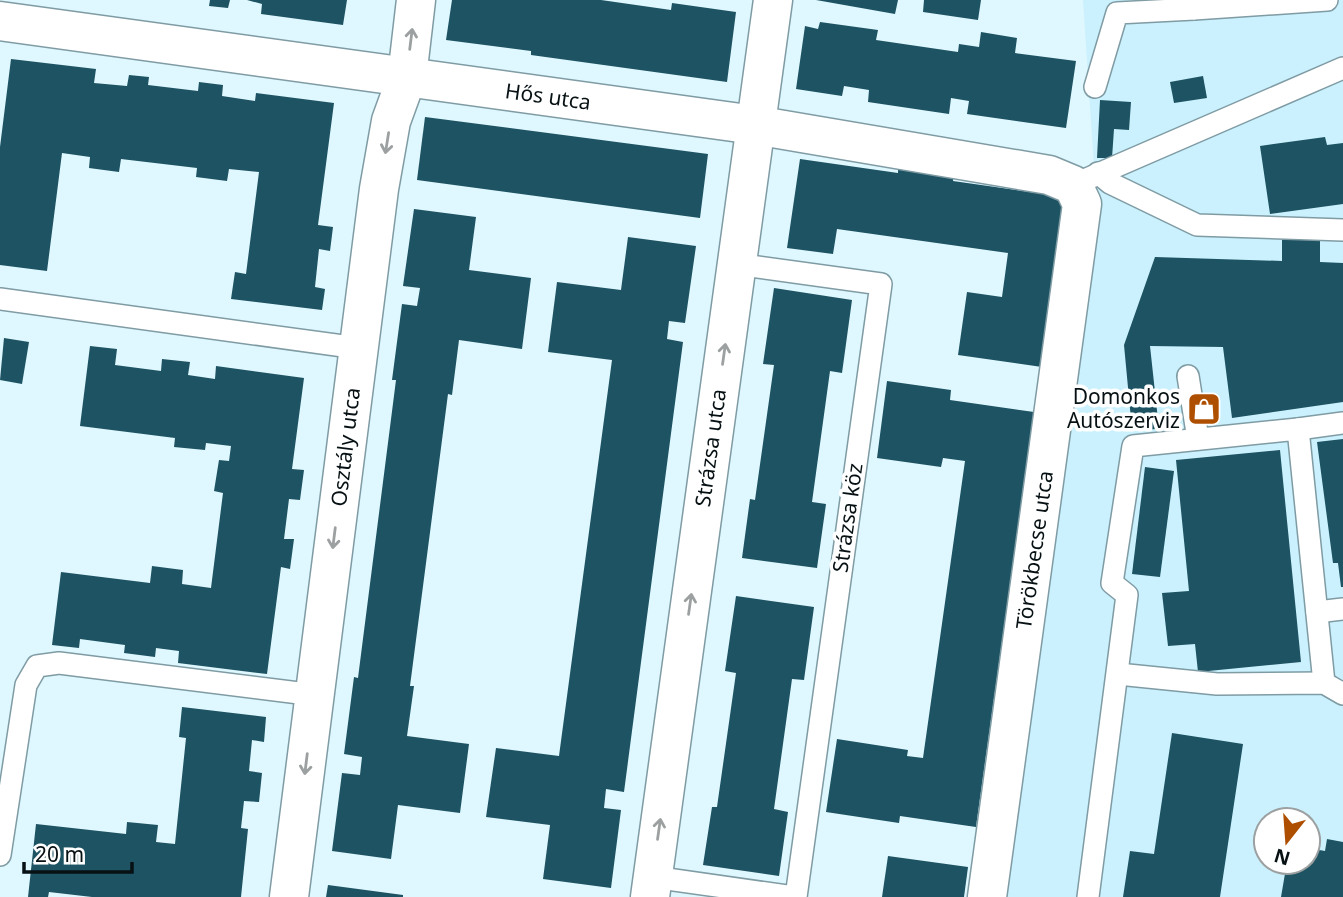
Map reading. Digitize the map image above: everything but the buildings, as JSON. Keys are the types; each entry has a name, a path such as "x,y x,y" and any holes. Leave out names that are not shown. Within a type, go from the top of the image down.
{"street":[{"name":"Osztály utca","path":"289,897 358,348 391,121 407,78 416,0"},
{"name":"Strázsa utca","path":"652,887 772,0"},
{"name":"Hős utca","path":"0,21 755,125 1049,175 1084,187"},
{"name":"Törökbecse utca","path":"987,897 1084,187"}],"lane":[{"path":"1095,87 1117,7 1329,0"},
{"path":"1084,187 1343,68"},
{"path":"1084,187 1110,183 1197,225 1343,230"},
{"name":"Strázsa köz","path":"652,887 795,897 881,284 736,264"},
{"path":"0,299 358,348"},
{"path":"1188,376 1198,439"},
{"path":"1088,897 1128,595 1112,583 1133,446 1343,423"},
{"path":"1297,429 1324,683"},
{"path":"1317,612 1343,609"},
{"path":"0,855 26,685 37,666 59,663 315,695"},
{"path":"1118,674 1217,684 1324,683 1343,694"}],"shaded area":[{"path":"1083,0 1343,0 1343,897 997,897 1096,196"}],"place":[{"name":"Domonkos Autószerviz","path":"1204,409"}]}
